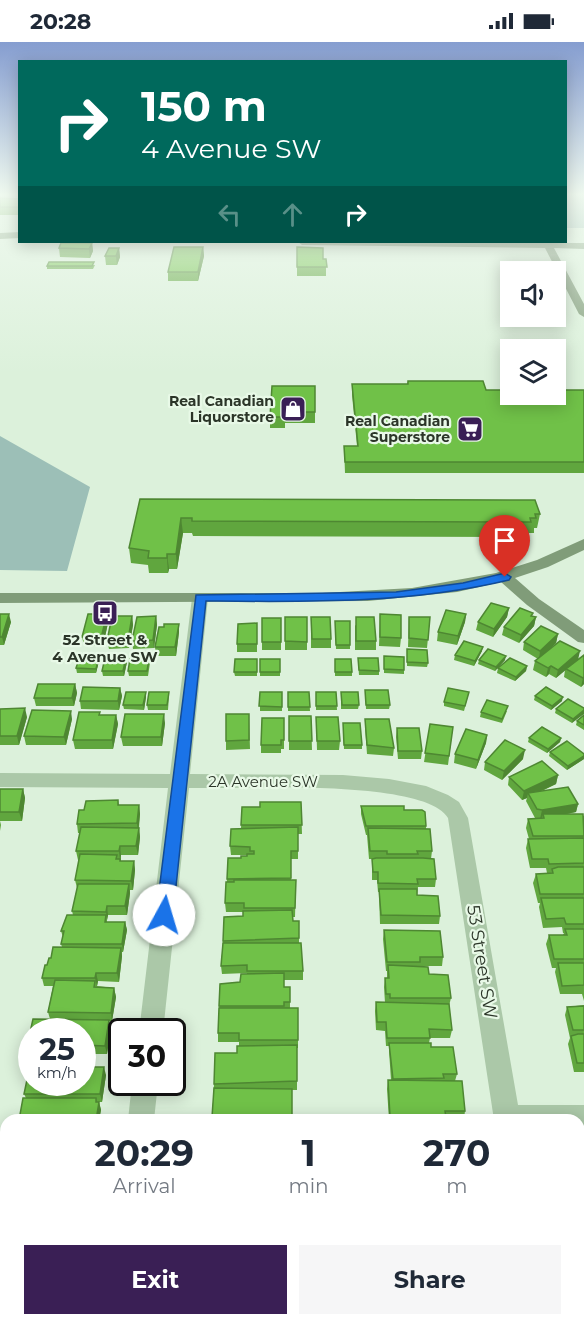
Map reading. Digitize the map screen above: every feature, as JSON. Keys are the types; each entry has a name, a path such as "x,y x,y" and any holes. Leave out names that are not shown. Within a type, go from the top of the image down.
{"street":[{"path":"552,253 584,314"},
{"path":"0,598 323,598 396,595 463,586 505,577 551,560 584,544"},
{"path":"505,577 533,602 584,638"},
{"path":"153,1018 200,598"},
{"name":"2A Avenue SW","path":"0,780 365,783 426,794 451,804"},
{"name":"53 Street SW","path":"451,804 459,818 506,1114"},
{"path":"142,1114 144,1096"}],"shaded area":[{"path":"0,436 90,487 67,571 0,570"}],"building":[{"path":"107,253 117,253 116,256 105,256"},
{"path":"173,253 202,253 198,272 168,272"},
{"path":"297,253 323,253 323,259 326,259 327,267 297,267"},
{"path":"49,262 94,262 92,266 47,266"},
{"name":"Real Canadian Superstore","path":"408,381 483,381 486,390 500,390 500,405 566,405 566,390 584,390 584,462 345,462 344,446 358,446 352,384 408,384"},
{"name":"Real Canadian Liquorstore","path":"272,386 315,386 315,412 285,412 285,417 270,417"},
{"path":"140,499 535,500 540,514 535,514 536,518 530,518 531,522 192,521 192,518 181,518 176,554 167,554 167,558 148,558 149,551 129,548"},
{"path":"491,603 509,608 494,629 478,622"},
{"path":"520,608 533,613 531,616 536,617 521,635 504,627"},
{"path":"446,610 466,614 458,636 438,632"},
{"path":"0,614 9,614 2,637 0,637"},
{"path":"88,614 107,614 101,638 82,637"},
{"path":"380,614 401,615 401,638 380,637"},
{"path":"112,616 132,616 128,640 107,641"},
{"path":"156,616 153,640 132,641 137,617"},
{"path":"285,617 307,617 307,642 285,641"},
{"path":"311,617 330,617 331,639 312,639"},
{"path":"356,617 374,617 376,641 356,641"},
{"path":"409,617 430,617 428,640 409,638"},
{"path":"262,618 281,618 281,642 262,642"},
{"path":"335,621 350,621 350,645 336,645"},
{"path":"257,623 257,644 237,644 238,624"},
{"path":"164,624 179,624 175,647 155,647 159,627 164,627"},
{"path":"541,626 558,634 540,651 524,642"},
{"path":"464,641 483,647 475,661 455,655"},
{"path":"560,641 580,651 558,670 535,661"},
{"path":"407,649 427,650 428,663 407,662"},
{"path":"488,649 506,656 496,667 479,660"},
{"path":"584,655 584,677 583,678 566,669"},
{"path":"80,656 99,657 96,669 76,668"},
{"path":"384,656 404,657 404,670 384,669"},
{"path":"105,658 126,658 123,671 102,671"},
{"path":"358,658 378,658 379,671 359,670"},
{"path":"510,658 527,666 516,677 498,668"},
{"path":"130,659 149,659 147,671 128,671"},
{"path":"235,659 257,659 257,672 234,672"},
{"path":"260,659 280,659 280,672 260,672"},
{"path":"335,659 351,659 352,672 335,672"},
{"path":"38,684 75,684 72,698 34,698"},
{"path":"83,687 120,688 118,701 80,701"},
{"path":"546,687 563,697 552,706 535,696"},
{"path":"448,688 469,692 465,706 444,702"},
{"path":"365,690 388,690 390,705 366,705"},
{"path":"126,692 146,692 143,705 123,705"},
{"path":"149,692 169,692 167,705 147,705"},
{"path":"260,692 282,692 282,707 259,706"},
{"path":"288,692 309,692 310,707 288,707"},
{"path":"316,692 336,692 337,706 316,706"},
{"path":"341,692 358,692 359,705 342,705"},
{"path":"568,699 584,708 573,719 556,709"},
{"path":"487,700 508,706 502,719 481,712"},
{"path":"25,708 17,736 0,736 0,709"},
{"path":"32,710 71,711 64,737 24,736"},
{"path":"79,712 116,715 112,740 73,740"},
{"path":"125,714 164,714 161,737 121,737"},
{"path":"226,714 249,714 249,740 226,741"},
{"path":"584,715 584,725 577,721"},
{"path":"289,716 311,716 312,741 289,741"},
{"path":"316,717 338,717 340,741 317,741"},
{"path":"262,718 284,718 284,740 281,740 281,745 261,745"},
{"path":"365,719 389,719 394,748 367,745"},
{"path":"343,723 360,723 362,745 344,745"},
{"path":"430,724 453,727 449,756 425,753"},
{"path":"542,727 561,738 548,749 529,738"},
{"path":"397,728 419,728 422,751 398,751"},
{"path":"466,729 487,735 478,760 455,754"},
{"path":"505,740 525,750 504,771 485,762"},
{"path":"567,741 584,754 568,766 550,752"},
{"path":"542,761 558,775 524,791 509,777"},
{"path":"568,787 578,804 537,809 528,793"},
{"path":"0,789 23,789 19,812 0,812"},
{"path":"118,800 118,805 139,805 137,823 77,824 79,810 84,810 86,801"},
{"path":"260,802 301,802 302,825 241,825 242,807 260,807"},
{"path":"361,806 404,806 404,810 422,810 425,812 426,826 366,826"},
{"path":"543,814 583,814 584,836 533,836 528,819 544,818"},
{"path":"81,827 139,828 136,846 120,846 119,851 76,851"},
{"path":"298,827 298,851 291,851 291,878 227,879 228,858 241,858 247,854 254,854 254,851 250,851 250,847 230,846 231,829"},
{"path":"368,828 430,829 432,851 417,851 418,854 387,854 387,851 370,851"},
{"path":"584,838 584,863 549,864 548,859 532,859 528,839"},
{"path":"80,854 117,855 116,859 120,861 134,861 131,881 75,880"},
{"path":"372,859 434,859 436,879 417,879 418,884 378,883 378,872 373,872"},
{"path":"584,867 584,894 540,894 536,874 553,873 552,869"},
{"path":"234,880 296,880 295,908 244,908 244,903 225,903 226,882 234,882"},
{"path":"78,884 129,884 125,906 107,906 106,912 72,911"},
{"path":"379,889 417,889 417,895 438,896 440,916 381,915"},
{"path":"541,898 584,898 584,924 566,924 564,918 546,919"},
{"path":"292,910 293,921 299,921 299,938 223,941 224,917 243,916 243,911"},
{"path":"67,915 106,915 105,922 125,922 122,944 61,944 64,931 61,931"},
{"path":"565,929 584,929 584,959 554,959 549,935 567,935"},
{"path":"384,930 440,931 443,957 420,957 420,962 387,962"},
{"path":"223,943 301,943 303,971 247,971 247,965 221,966"},
{"path":"53,947 121,948 117,973 96,973 95,978 42,978"},
{"path":"558,963 584,963 584,985 562,986"},
{"path":"388,965 428,967 429,974 448,975 451,998 390,998 390,994 386,994 385,978 389,978"},
{"path":"284,973 284,987 290,987 290,1002 284,1002 284,1006 219,1006 220,984 240,982 241,974"},
{"path":"55,980 95,981 94,987 114,988 111,1013 48,1012"},
{"path":"376,1002 449,1004 452,1030 429,1029 430,1038 387,1038 386,1022 377,1022"},
{"path":"584,1006 584,1030 573,1030 567,1007"},
{"path":"219,1008 298,1008 298,1040 239,1040 239,1033 218,1033"},
{"path":"96,1020 108,1020 105,1046 96,1046"},
{"path":"584,1034 584,1063 577,1063 571,1036"},
{"path":"389,1043 431,1043 431,1047 453,1047 457,1074 443,1074 444,1078 393,1079"},
{"path":"297,1045 297,1081 214,1084 215,1053 237,1053 237,1046"},
{"path":"96,1067 104,1067 100,1094 96,1094"},
{"path":"388,1080 462,1081 465,1111 445,1111 445,1114 390,1114"},
{"path":"214,1088 292,1089 292,1114 212,1114"},
{"path":"23,1098 96,1098 96,1102 99,1102 97,1114 20,1114"}],"place":[{"name":"Real Canadian Liquorstore","path":"293,409"},
{"name":"Real Canadian Superstore","path":"470,429"},
{"name":"52 Street & 4 Avenue SW","path":"105,613"}],"route":[{"path":"164,915 200,598 356,598 430,592 505,577"}]}
